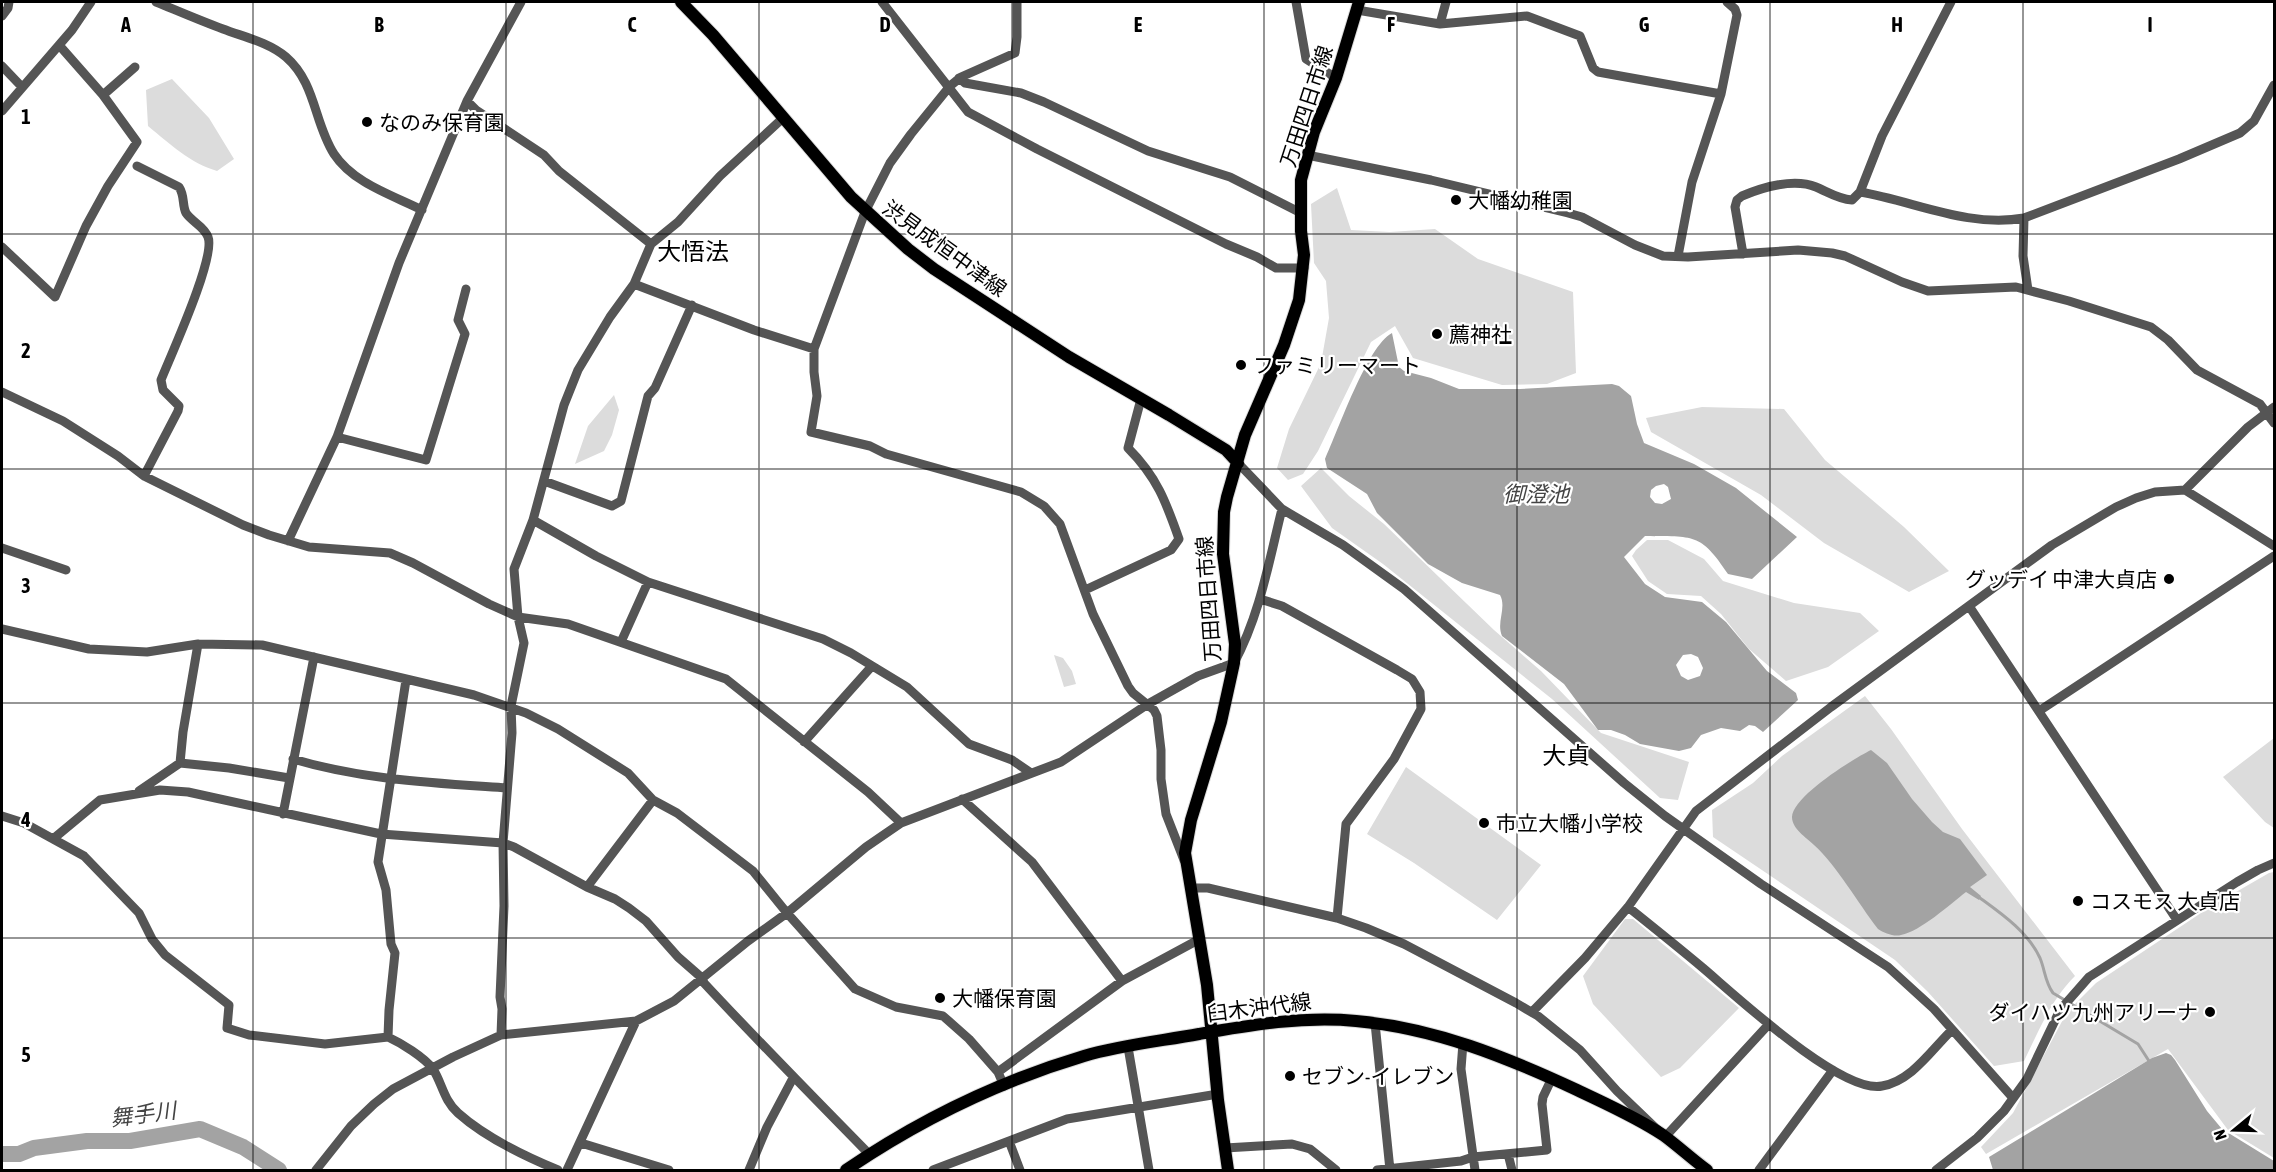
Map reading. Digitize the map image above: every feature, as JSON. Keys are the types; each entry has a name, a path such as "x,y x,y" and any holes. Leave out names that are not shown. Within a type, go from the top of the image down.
{"main road":[{"name":"渋見成恒中津線","path":"681,2 865,212 934,269 1069,357 1226,450 1238,463"},
{"name":"万田四日市線","path":"1228,1170 1207,985 1185,853 1191,820 1221,722 1234,663 1235,644 1224,573 1223,529 1227,497 1245,435 1294,317 1304,268 1300,213 1301,180 1307,155 1358,6"},
{"name":"臼木沖代線","path":"846,1170 931,1119 1004,1086 1084,1056 1213,1032 1300,1019 1375,1023 1410,1029 1520,1063 1624,1112 1665,1137 1707,1170"}],"street":[{"path":"2,16 9,2"},
{"path":"2,111 72,30 91,2"},
{"path":"156,2 267,45 286,57 302,76 311,92 325,134 334,154 341,162 367,183 422,210"},
{"path":"288,541 337,437 399,263 467,101 521,2"},
{"path":"882,2 950,86 968,112 1226,244 1257,256 1276,268 1304,268"},
{"path":"1017,2 1015,53 959,78 950,86 890,164 865,212 814,349 817,396 811,432 870,446 886,454 1021,492 1044,507 1060,524 1092,614 1128,686 1133,693 1148,704 1157,716 1166,814 1185,862"},
{"path":"1296,2 1305,59 1335,78"},
{"path":"1440,24 1446,2"},
{"path":"1678,256 1692,182 1721,94 1737,15 1735,9 1727,2"},
{"path":"1743,254 1735,207 1737,200 1742,196 1792,183 1815,186 1843,199 1852,200 1860,192 1882,136 1951,2"},
{"path":"1358,6 1440,24 1527,16 1580,36 1593,68 1598,72 1721,94"},
{"path":"2,247 55,297 86,226 108,186 137,142 103,95 59,45"},
{"path":"2,66 22,87"},
{"path":"103,95 135,67"},
{"path":"959,78 965,83 1021,93 1044,102 1148,151 1230,177 1300,213"},
{"path":"1860,192 1975,219 2005,221 2024,218 2179,159 2240,133 2254,121 2274,85"},
{"path":"467,101 476,110 544,155 559,171 651,244"},
{"path":"501,1035 503,843 512,733 511,706 524,643 518,617 514,569 533,520 564,405 578,370 610,317 634,284 651,244 678,222 720,176 783,117"},
{"path":"1307,155 1431,180 1568,213 1663,256 1798,250 1832,253 1845,256 1928,291 2000,287 2028,290 2151,327 2168,340 2197,370 2260,404 2274,423"},
{"path":"137,166 179,187 184,194 187,214 205,231 209,239 209,253 200,282 161,380 163,390 179,406 178,411 144,476"},
{"path":"2024,218 2023,256 2028,290"},
{"path":"634,284 754,330 814,349"},
{"path":"337,437 426,460 465,334 458,320 466,289"},
{"path":"544,481 612,506 621,501 648,396 655,388 692,305"},
{"path":"2,392 63,421 118,456 144,476 243,525 309,547 390,553 518,617 568,624 726,679 868,792 901,823"},
{"path":"1085,590 1171,550 1179,539 1165,498 1155,480 1144,464 1128,448 1141,399"},
{"path":"2185,490 2248,426 2274,407"},
{"path":"1238,463 1282,509 1343,545 1404,589 1624,783 1665,816 1761,884 1888,967 1913,989 2013,1098"},
{"path":"1532,1012 1585,958 1628,907 1696,811 2052,545 2116,507 2155,492 2185,490 2274,546"},
{"path":"316,1170 351,1126 393,1089 501,1035 636,1021 674,1001 748,941 787,914 866,847 901,823 1061,762 1148,704 1198,676 1234,663 1250,632 1282,509"},
{"path":"533,520 648,582 823,639 907,687 969,744 1012,760 1031,773"},
{"path":"2,548 66,570"},
{"path":"2039,711 2274,556"},
{"path":"621,642 648,582"},
{"path":"1260,599 1282,606 1397,670 1412,680 1420,693 1421,709 1394,759 1346,824 1337,918"},
{"path":"1969,606 2177,920"},
{"path":"2,629 88,649 147,652 198,644 262,645 474,695 511,706 558,729 628,773 652,801 677,813 748,867 855,989 896,1006 943,1016 969,1039 998,1072 1004,1086"},
{"path":"180,764 198,644"},
{"path":"283,814 314,657"},
{"path":"804,742 872,666"},
{"path":"388,1036 395,953 391,944 386,890 378,862 406,680"},
{"path":"293,759 317,766 390,779 507,788"},
{"path":"137,793 180,764 230,768 289,778"},
{"path":"53,839 100,800 160,790 188,792 381,834 503,843 514,847 586,887 615,899 646,921 870,1155"},
{"path":"962,799 1032,862 1122,981"},
{"path":"586,887 652,801"},
{"path":"2,816 24,823 84,855 139,913 152,939 165,955 230,1005 227,1028 249,1035 324,1044 388,1036 432,1068 443,1093 457,1112 504,1144 558,1170"},
{"path":"1936,1170 1990,1126 2013,1098 2032,1069 2060,1010 2078,988 2106,965 2258,870 2274,863"},
{"path":"1191,888 1208,888 1337,918 1404,944 1532,1012 1580,1050 1617,1091 1665,1137 1769,1024"},
{"path":"1628,907 1769,1024 1833,1070 1869,1087 1890,1084 1914,1069 1952,1030"},
{"path":"998,1072 1122,981 1198,940"},
{"path":"567,1170 636,1021"},
{"path":"1375,1023 1390,1170"},
{"path":"1463,1044 1461,1069 1475,1170"},
{"path":"1128,1047 1149,1170"},
{"path":"1759,1170 1833,1070"},
{"path":"749,1170 767,1127 793,1077"},
{"path":"1377,1170 1415,1168 1473,1157 1547,1150 1542,1104 1543,1096 1552,1078"},
{"path":"933,1170 1067,1119 1218,1095"},
{"path":"1009,1141 1020,1170"},
{"path":"581,1143 669,1170"},
{"path":"1225,1148 1292,1144 1310,1149 1335,1170"},
{"path":"1508,1154 1512,1170"}],"shaded area":[{"path":"172,79 209,118 234,159 217,171 189,158 148,126 146,90"},
{"path":"1337,188 1351,230 1390,232 1435,229 1478,259 1573,292 1576,373 1547,384 1502,385 1413,358 1395,326 1371,342 1318,451 1303,474 1288,480 1277,468 1289,429 1321,363 1329,318 1326,281 1314,263 1311,204"},
{"path":"614,395 619,410 612,435 604,451 575,464 588,426"},
{"path":"1702,407 1784,409 1825,460 1904,527 1949,571 1909,592 1824,543 1761,495 1651,432 1646,418"},
{"path":"1321,468 1541,671 1601,733 1689,762 1678,800 1660,798 1552,699 1383,564 1332,528 1301,486"},
{"path":"1647,540 1668,540 1704,559 1723,581 1794,603 1860,613 1879,631 1828,667 1786,681 1749,649 1721,614 1701,596 1667,594 1648,581 1632,556"},
{"path":"1054,655 1063,658 1072,671 1076,684 1064,687"},
{"path":"1865,696 1962,829 2075,976 2052,1005 2024,1061 1994,1066 1928,992 1895,960 1713,837 1712,810 1753,783 1782,756"},
{"path":"2274,738 2274,828 2265,822 2223,777"},
{"path":"1406,767 1541,865 1497,920 1367,834"},
{"name":"ダイハツ九州アリーナ","path":"2274,872 2274,1158 2228,1130 2168,1049 1986,1154 1981,1147 2013,1113 2067,1012 2096,983 2210,907"},
{"path":"1625,919 1633,919 1739,1008 1680,1068 1661,1077 1593,1004 1583,976"}],"water":[{"name":"御澄池","path":"1392,333 1399,367 1404,371 1459,389 1520,389 1612,384 1619,386 1631,396 1644,443 1694,464 1736,488 1797,537 1752,579 1728,574 1710,550 1685,537 1645,536 1624,557 1645,584 1665,597 1702,602 1726,622 1767,671 1796,693 1798,700 1763,732 1749,725 1740,731 1721,728 1701,735 1691,748 1679,751 1640,744 1611,730 1598,730 1564,684 1502,636 1500,595 1462,583 1428,564 1377,513 1367,494 1327,468 1325,459 1354,390 1382,341","holes":["1664,484 1668,487 1671,499 1662,504 1655,503 1650,497 1651,490","1691,654 1698,657 1703,668 1700,676 1688,680 1681,676 1676,665 1683,655"]},
{"path":"1871,750 1887,763 1912,799 1932,822 1943,832 1960,839 1987,875 1970,887 1981,896 1979,900 1966,892 1926,923 1909,933 1898,935 1878,929 1831,863 1794,825 1792,817 1795,808 1813,789 1851,761"},
{"path":"2166,1053 2175,1060 2207,1111 2222,1129 2274,1161 2274,1170 1993,1170 1989,1157 2152,1058"}],"waterway":[{"path":"1980,898 2014,924 2029,940 2040,958 2053,993 2138,1044 2149,1061"},
{"name":"舞手川","path":"2,1154 19,1154 34,1148 87,1141 130,1141 200,1129 243,1147 279,1170"}],"place":[{"name":"なのみ保育園","path":"367,122"},
{"name":"大幡幼稚園","path":"1456,200"},
{"name":"薦神社","path":"1437,334"},
{"name":"ファミリーマート","path":"1241,365"},
{"name":"グッデイ 中津大貞店","path":"2169,579"},
{"name":"市立大幡小学校","path":"1484,823"},
{"name":"コスモス 大貞店","path":"2078,901"},
{"name":"大幡保育園","path":"940,998"},
{"name":"ダイハツ九州アリーナ","path":"2210,1012"},
{"name":"セブン-イレブン","path":"1290,1076"}],"district":[{"name":"大悟法","path":"693,251"},
{"name":"大貞","path":"1566,755"}]}
